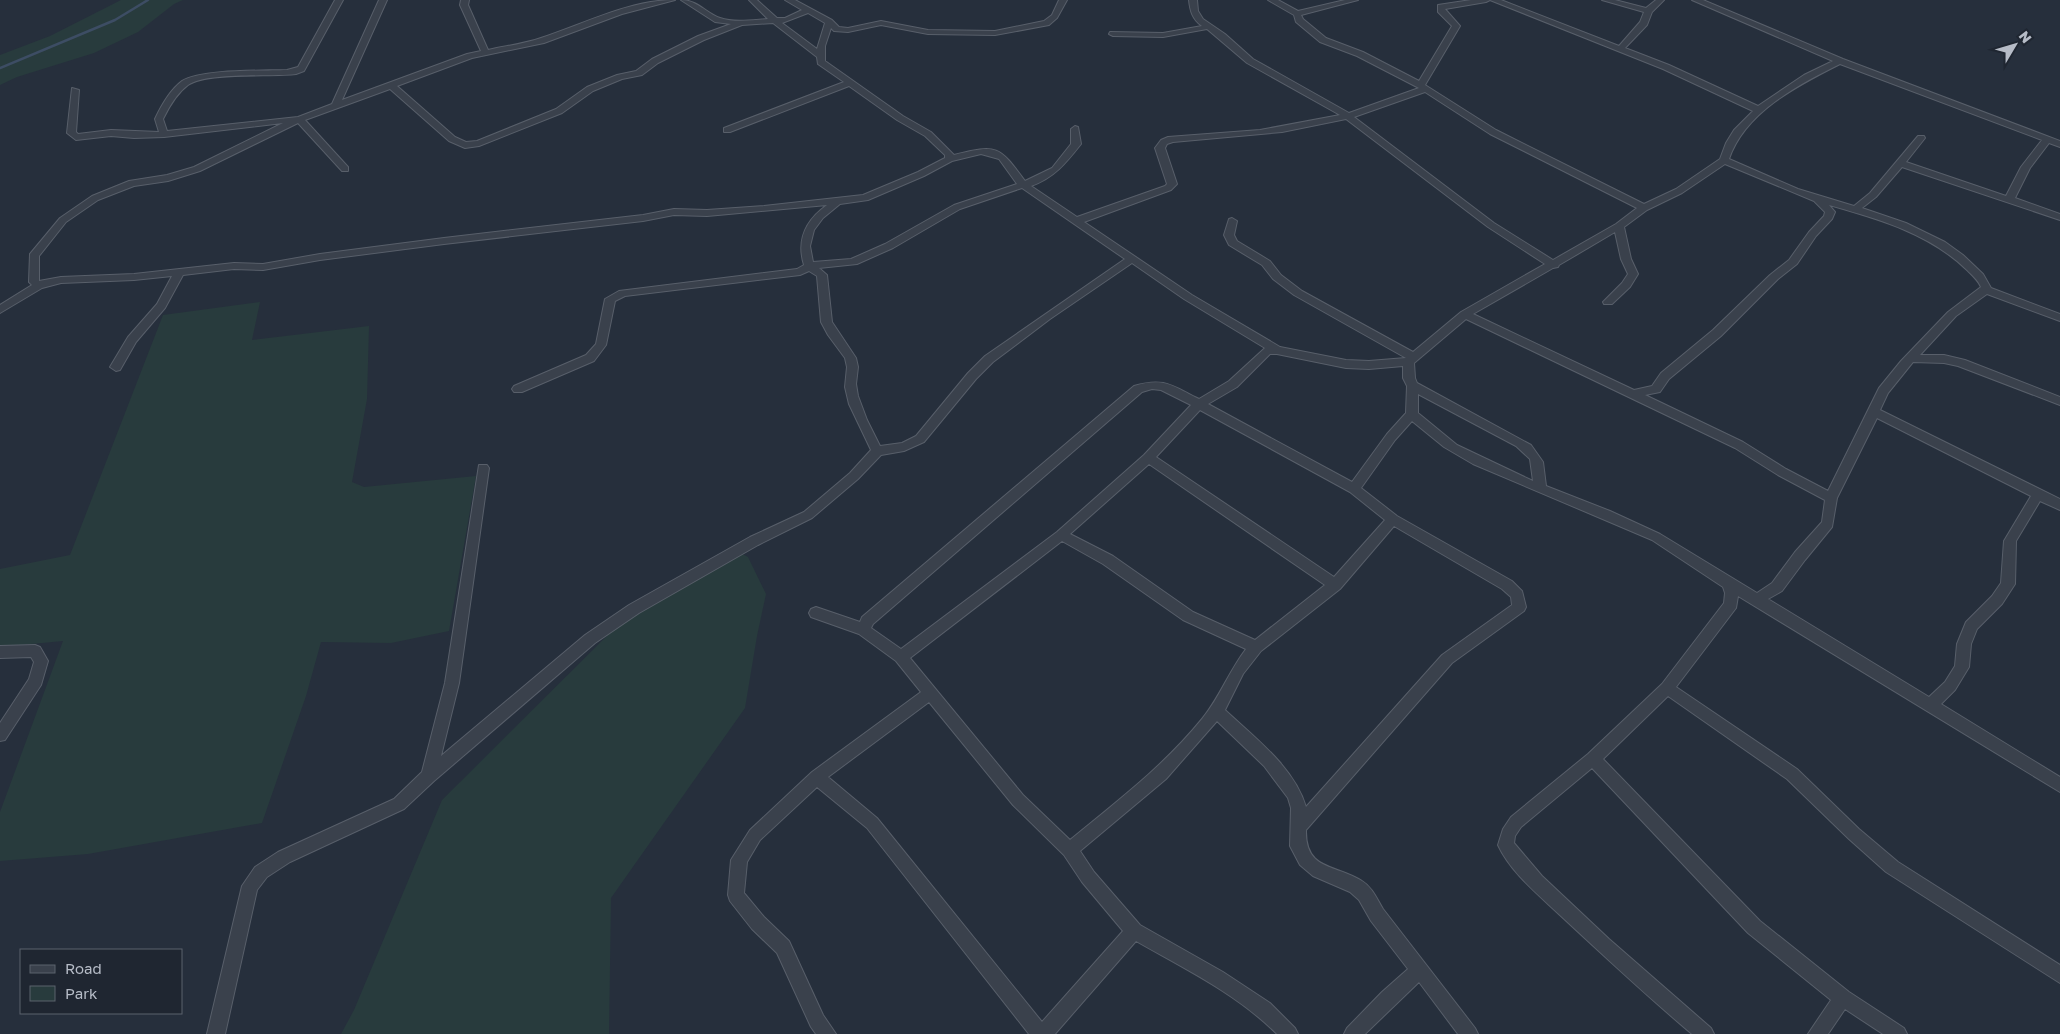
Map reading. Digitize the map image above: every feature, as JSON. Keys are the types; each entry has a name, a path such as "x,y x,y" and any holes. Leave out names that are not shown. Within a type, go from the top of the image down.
{"street":[{"path":"164,134 159,119 166,106 187,82 204,78 296,72 301,69 339,0"},
{"path":"336,104 383,0"},
{"path":"465,0 464,5 485,52"},
{"path":"38,286 34,282 34,256 63,220 94,198 132,183 168,178 197,169 299,118 470,56 541,41 620,12 671,0"},
{"path":"684,0 718,20 742,23 786,20 807,11"},
{"path":"753,0 775,21 821,56"},
{"path":"789,0 829,22 837,29 842,30 881,23 928,32 995,33 1052,21 1063,0"},
{"path":"1193,0 1194,11 1200,21 1222,36 1250,61 1348,116 1483,220 1554,265"},
{"path":"1272,0 1297,14 1299,20 1323,40 1360,54 1424,87 1492,132 1644,208"},
{"path":"1297,14 1354,0"},
{"path":"1076,221 1168,188 1172,184 1160,148 1164,142 1171,139 1234,136 1287,129 1348,116 1424,87 1456,26 1442,12 1441,7 1486,0"},
{"path":"1494,0 1621,48 1759,110"},
{"path":"1606,0 1648,11"},
{"path":"1621,48 1644,23 1648,11 1660,0"},
{"path":"1696,0 1710,2 1840,61 2060,144"},
{"path":"829,22 821,46 821,62 894,114 928,134 950,154 950,159"},
{"path":"392,85 397,92 452,139 465,146 479,143 559,111 590,89 620,77 639,73 655,61 701,38 742,23"},
{"path":"1112,34 1156,36 1207,27"},
{"path":"901,657 1061,535 1148,458 1199,404 1233,384 1267,351 1277,350 1346,364 1369,364 1411,359 1465,314 1554,265 1619,226 1644,208 1679,191 1724,160 1736,132 1759,110 1807,77 1840,61"},
{"path":"727,130 851,82"},
{"path":"75,90 72,133 76,137 111,133 134,135 164,134 299,118"},
{"path":"299,118 345,169"},
{"path":"518,389 590,358 601,345 610,299 623,293 800,272 809,266 853,262 889,246 957,207 1038,180 1055,170 1076,144 1075,129"},
{"path":"1856,209 1873,195 1921,138"},
{"path":"2008,199 2012,196 2026,167 2047,140"},
{"path":"0,310 38,286 61,280 134,277 234,266 263,267 436,242 643,218 674,212 707,213 838,202 876,194 950,159 982,151 994,153 1002,157 1022,184 1188,297 1277,350"},
{"path":"1724,160 1818,199 1856,209 1912,230 1963,258 1983,281 1986,290"},
{"path":"1900,163 2060,216"},
{"path":"1633,394 1656,389 1665,376 1717,333 1774,277 1793,262 1812,234 1829,217 1830,212 1818,199"},
{"path":"838,202 824,212 808,230 804,251 809,266 822,276 824,287 822,308 826,322 829,329 848,351 853,365 851,386 859,417 877,451"},
{"path":"1232,221 1229,235 1233,243 1266,263 1277,277 1298,293 1411,359"},
{"path":"1608,302 1626,285 1633,274 1626,259 1619,226"},
{"path":"216,1034 250,886 260,872 284,857 399,804 429,776 590,639 634,609 745,546 808,515 854,476 877,451 904,447 920,439 972,376 989,359 1046,317 1132,259"},
{"path":"116,366 132,340 161,306 179,272"},
{"path":"1986,290 2060,318"},
{"path":"1757,599 1777,588 1800,556 1828,524 1830,498 1865,431 1883,390 1952,314 1986,290"},
{"path":"1465,314 1739,445 1782,472 1830,498"},
{"path":"1912,358 1944,359 1961,363 2060,401"},
{"path":"1354,489 1391,437 1412,414 1413,386 1409,378 1411,359"},
{"path":"864,630 867,622 1138,389 1152,385 1163,386 1354,489 1394,520 1507,586 1517,595 1519,607 1447,659 1299,827"},
{"path":"1413,386 1520,443 1532,452 1538,461 1540,487"},
{"path":"1656,389 1666,409"},
{"path":"1873,411 2060,504"},
{"path":"1412,414 1451,447 1518,480 1540,487 1655,537 1687,555 1730,584 2060,785"},
{"path":"1148,458 1335,585"},
{"path":"429,776 452,683 483,468"},
{"path":"1930,705 1950,686 1962,667 1964,644 1971,626 1997,600 2008,584 2010,541 2038,494"},
{"path":"1070,850 1161,774 1207,724 1224,700 1238,670 1256,647 1335,585 1394,520"},
{"path":"1061,535 1108,560 1188,616 1256,647"},
{"path":"1705,1034 1662,998 1568,912 1514,859 1506,845 1508,834 1516,822 1593,759 1666,688 1731,604 1732,592 1730,584"},
{"path":"816,613 864,630 901,657 1018,800 1070,850 1088,877 1110,900 1134,931 1218,978 1256,1004 1289,1034"},
{"path":"0,652 35,651 41,661 36,680 0,736"},
{"path":"1666,688 1792,774 1854,834 1892,867 2060,975"},
{"path":"827,1034 817,1021 783,947 758,923 736,895 739,860 755,836 817,776 930,692"},
{"path":"1216,710 1269,760 1295,794 1299,808 1298,846 1306,860 1318,871 1356,886 1365,894 1377,915 1469,1034"},
{"path":"1593,759 1662,828 1754,927 1843,998 1898,1034"},
{"path":"817,776 872,823 1042,1034 1134,931"},
{"path":"1353,1034 1388,998 1420,970"},
{"path":"1817,1034 1843,998"}],"green space":[{"path":"121,0 183,0 174,4 138,32 94,53 17,77 0,85 0,55 50,36"},
{"path":"260,302 252,340 369,326 367,399 352,482 364,487 476,476 449,631 391,643 321,642 306,696 262,823 88,854 0,861 0,812 63,641 0,647 0,569 70,555 163,315"},
{"path":"737,551 748,557 766,594 745,708 611,898 609,1034 341,1034 354,1010 442,800 627,616"}],"waterway":[{"path":"0,68 115,20 148,0"}]}
